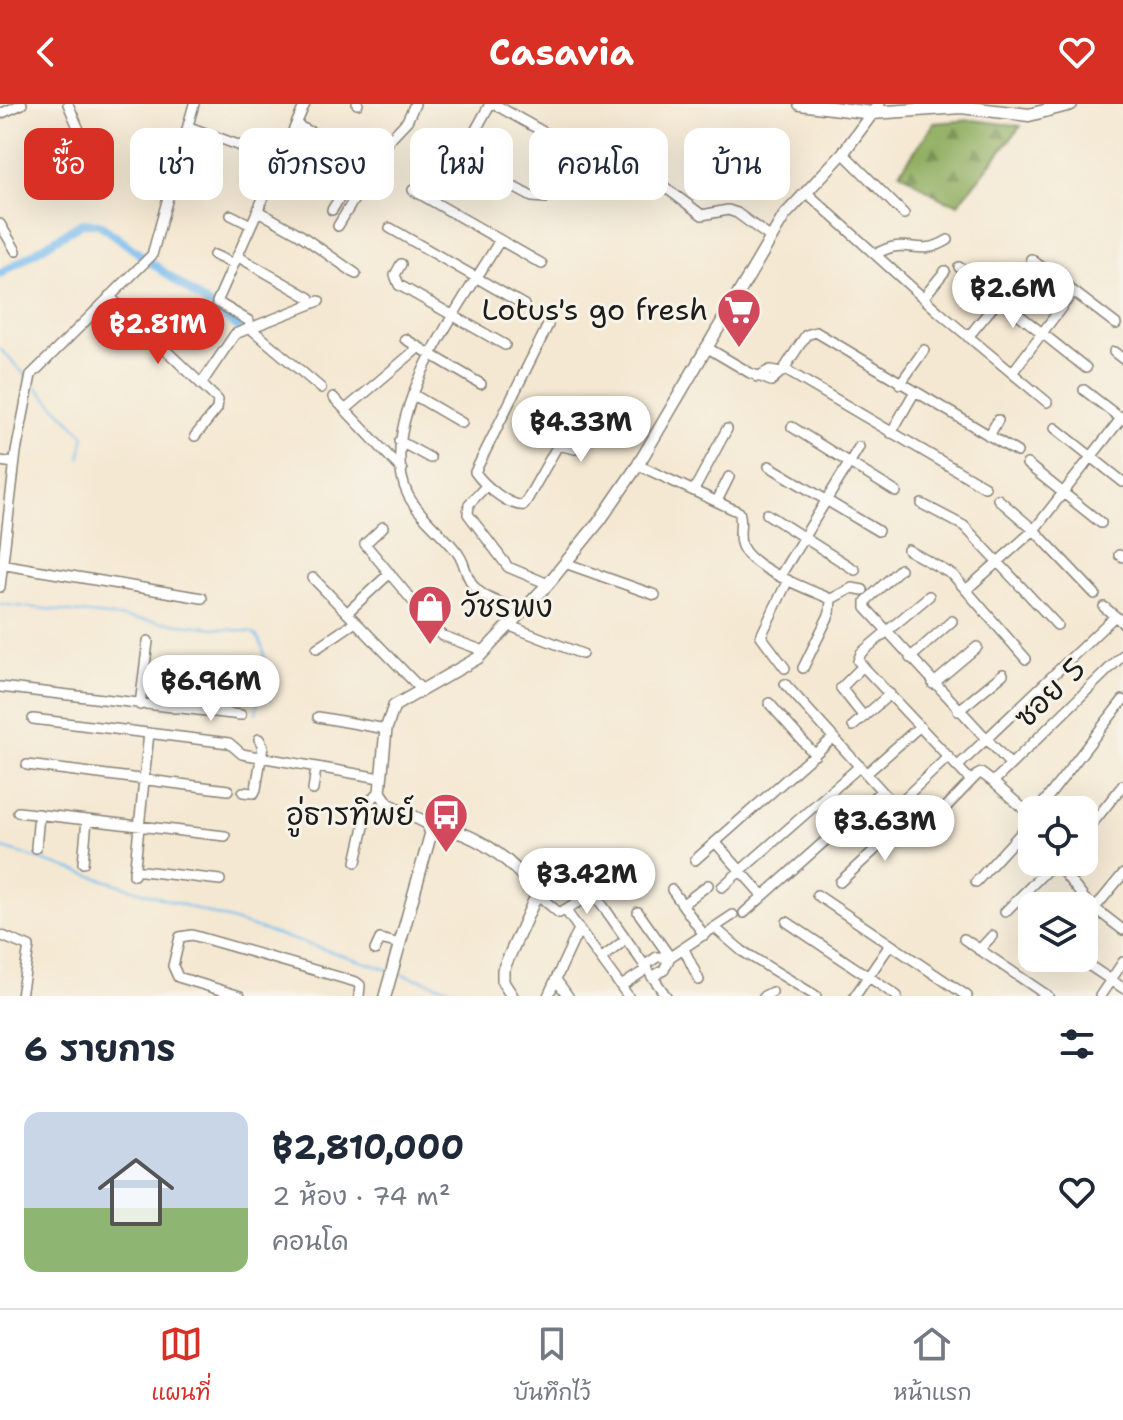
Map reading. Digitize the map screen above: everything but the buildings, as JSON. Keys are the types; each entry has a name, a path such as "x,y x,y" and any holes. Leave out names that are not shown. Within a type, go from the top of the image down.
{"main road":[{"path":"800,104 875,108 982,106 1029,115 1071,104"}],"street":[{"path":"0,114 22,104"},
{"path":"68,104 78,128"},
{"path":"0,587 14,463 31,375 149,259 194,104"},
{"path":"295,128 305,104"},
{"path":"394,136 415,104"},
{"path":"478,128 492,104 570,147 549,193 540,199 513,186"},
{"path":"666,996 643,969 596,896 587,897 566,911 553,911 495,850 448,830 430,827 388,804 380,792 386,729 394,706 458,672 484,651 565,563 638,465 784,216 843,153 875,108"},
{"path":"296,125 302,128"},
{"path":"189,127 239,148"},
{"path":"843,153 904,214"},
{"path":"668,190 702,215 728,210 737,213 771,238"},
{"path":"806,192 968,337 1047,402"},
{"path":"263,200 217,302 249,324 321,388"},
{"path":"332,210 338,200"},
{"path":"338,226 352,200"},
{"path":"430,200 542,264"},
{"path":"258,211 299,234 356,274"},
{"path":"231,215 251,225"},
{"path":"390,228 524,305"},
{"path":"2,231 16,251"},
{"path":"500,240 433,356 414,395 399,441 408,495 461,556 473,586 488,597 524,610"},
{"path":"876,254 898,243 928,250 948,240"},
{"path":"201,384 235,334 249,324 314,300 236,260 214,255"},
{"path":"1031,259 1116,324"},
{"path":"401,264 395,275 399,285 505,345"},
{"path":"959,267 1086,368"},
{"path":"924,297 945,271"},
{"path":"1012,373 1073,292"},
{"path":"109,296 219,405 195,436"},
{"path":"968,337 992,308"},
{"path":"548,325 475,472 486,486 515,505 524,505 558,445"},
{"path":"706,347 757,377 771,381 783,371 806,335 816,332 1017,452"},
{"path":"405,339 481,384"},
{"path":"345,410 418,348"},
{"path":"900,384 924,350"},
{"path":"1114,352 1123,359"},
{"path":"783,371 985,487"},
{"path":"966,590 1034,530 1122,418 1084,390"},
{"path":"891,433 914,393"},
{"path":"414,395 462,423"},
{"path":"333,397 402,470"},
{"path":"989,436 998,420"},
{"path":"792,427 896,492"},
{"path":"1055,428 1123,482"},
{"path":"694,490 727,429"},
{"path":"548,439 575,449 586,437"},
{"path":"399,441 430,458"},
{"path":"785,668 761,636 804,535 859,447"},
{"path":"0,461 14,463"},
{"path":"1027,464 1065,491 1101,523"},
{"path":"638,465 739,512 744,549 784,578 831,599"},
{"path":"769,466 878,531"},
{"path":"717,501 729,477"},
{"path":"486,486 469,504 468,514 508,567 548,584"},
{"path":"998,499 1034,530 1095,594"},
{"path":"922,504 964,526 1057,625"},
{"path":"767,514 855,570"},
{"path":"383,527 365,544 441,635 484,651"},
{"path":"908,550 941,566 1026,659"},
{"path":"565,563 655,595"},
{"path":"3,564 202,598"},
{"path":"900,569 865,604 933,684 1009,763"},
{"path":"351,609 390,573"},
{"path":"313,578 421,689"},
{"path":"831,599 852,588 863,590"},
{"path":"929,596 861,653 858,661 971,781"},
{"path":"803,668 830,613 831,599"},
{"path":"957,767 1119,620 1104,607"},
{"path":"910,658 952,621"},
{"path":"317,648 354,623"},
{"path":"510,626 582,654"},
{"path":"140,705 148,641"},
{"path":"933,684 977,647"},
{"name":"ซอย 5","path":"993,782 1009,763 1123,655"},
{"path":"174,708 179,662"},
{"path":"863,666 841,688 864,717"},
{"path":"197,710 202,668"},
{"path":"958,711 1003,674"},
{"path":"785,684 918,831 923,831 981,773 1018,804"},
{"path":"0,687 241,715"},
{"path":"853,726 890,694"},
{"path":"1049,796 1123,700"},
{"path":"769,703 815,755"},
{"path":"318,717 386,729"},
{"path":"33,719 229,743 242,754 261,759 380,778"},
{"path":"722,887 919,727"},
{"path":"149,733 134,872 220,880"},
{"path":"695,860 833,738"},
{"path":"243,792 254,793 263,746 259,739"},
{"path":"895,807 948,757"},
{"path":"27,765 228,790"},
{"path":"313,790 316,768"},
{"path":"1098,816 1123,785"},
{"path":"744,913 881,791"},
{"path":"356,862 370,800 380,792"},
{"path":"18,812 225,836"},
{"path":"36,848 39,814"},
{"path":"83,863 87,820"},
{"path":"840,882 907,820"},
{"path":"385,996 429,843 430,827"},
{"path":"976,882 1018,837"},
{"path":"715,842 763,896"},
{"path":"1098,904 1123,874"},
{"path":"1005,912 1044,876"},
{"path":"1069,876 1082,892"},
{"path":"683,904 708,885"},
{"path":"672,890 704,935"},
{"path":"512,996 503,982 503,970 537,894"},
{"path":"817,895 967,996"},
{"path":"1098,910 1123,930"},
{"path":"566,911 628,996"},
{"path":"638,912 670,957"},
{"path":"621,986 657,957 670,957 733,915"},
{"path":"787,922 897,996"},
{"path":"715,928 742,951 816,996"},
{"path":"548,996 557,981 564,955 579,929"},
{"path":"0,935 29,947 21,996"},
{"path":"240,996 178,977 173,966 180,937 192,935 356,982 360,985 359,996"},
{"path":"979,950 992,936"},
{"path":"375,950 380,939 400,944"},
{"path":"964,939 1048,996"},
{"path":"602,958 620,944"},
{"path":"855,996 890,945"},
{"path":"684,949 699,980"},
{"path":"652,977 664,970 670,957"},
{"path":"1100,996 1123,962"},
{"path":"1098,971 1123,988"},
{"path":"557,981 568,996"}],"green space":[{"path":"973,120 1021,126 958,204 940,198 900,172 934,123"}],"waterway":[{"path":"0,274 82,223 99,224 238,327"},
{"path":"0,349 27,377"},
{"path":"34,385 84,435 80,458"},
{"path":"0,604 252,632 259,639 264,659 256,713"},
{"path":"0,847 389,970"},
{"path":"395,972 474,996"}],"place":[{"name":"Lotus's go fresh","path":"739,349"},
{"name":"วัชรพง","path":"430,646"},
{"name":"อู่ธารทิพย์","path":"446,854"}]}
